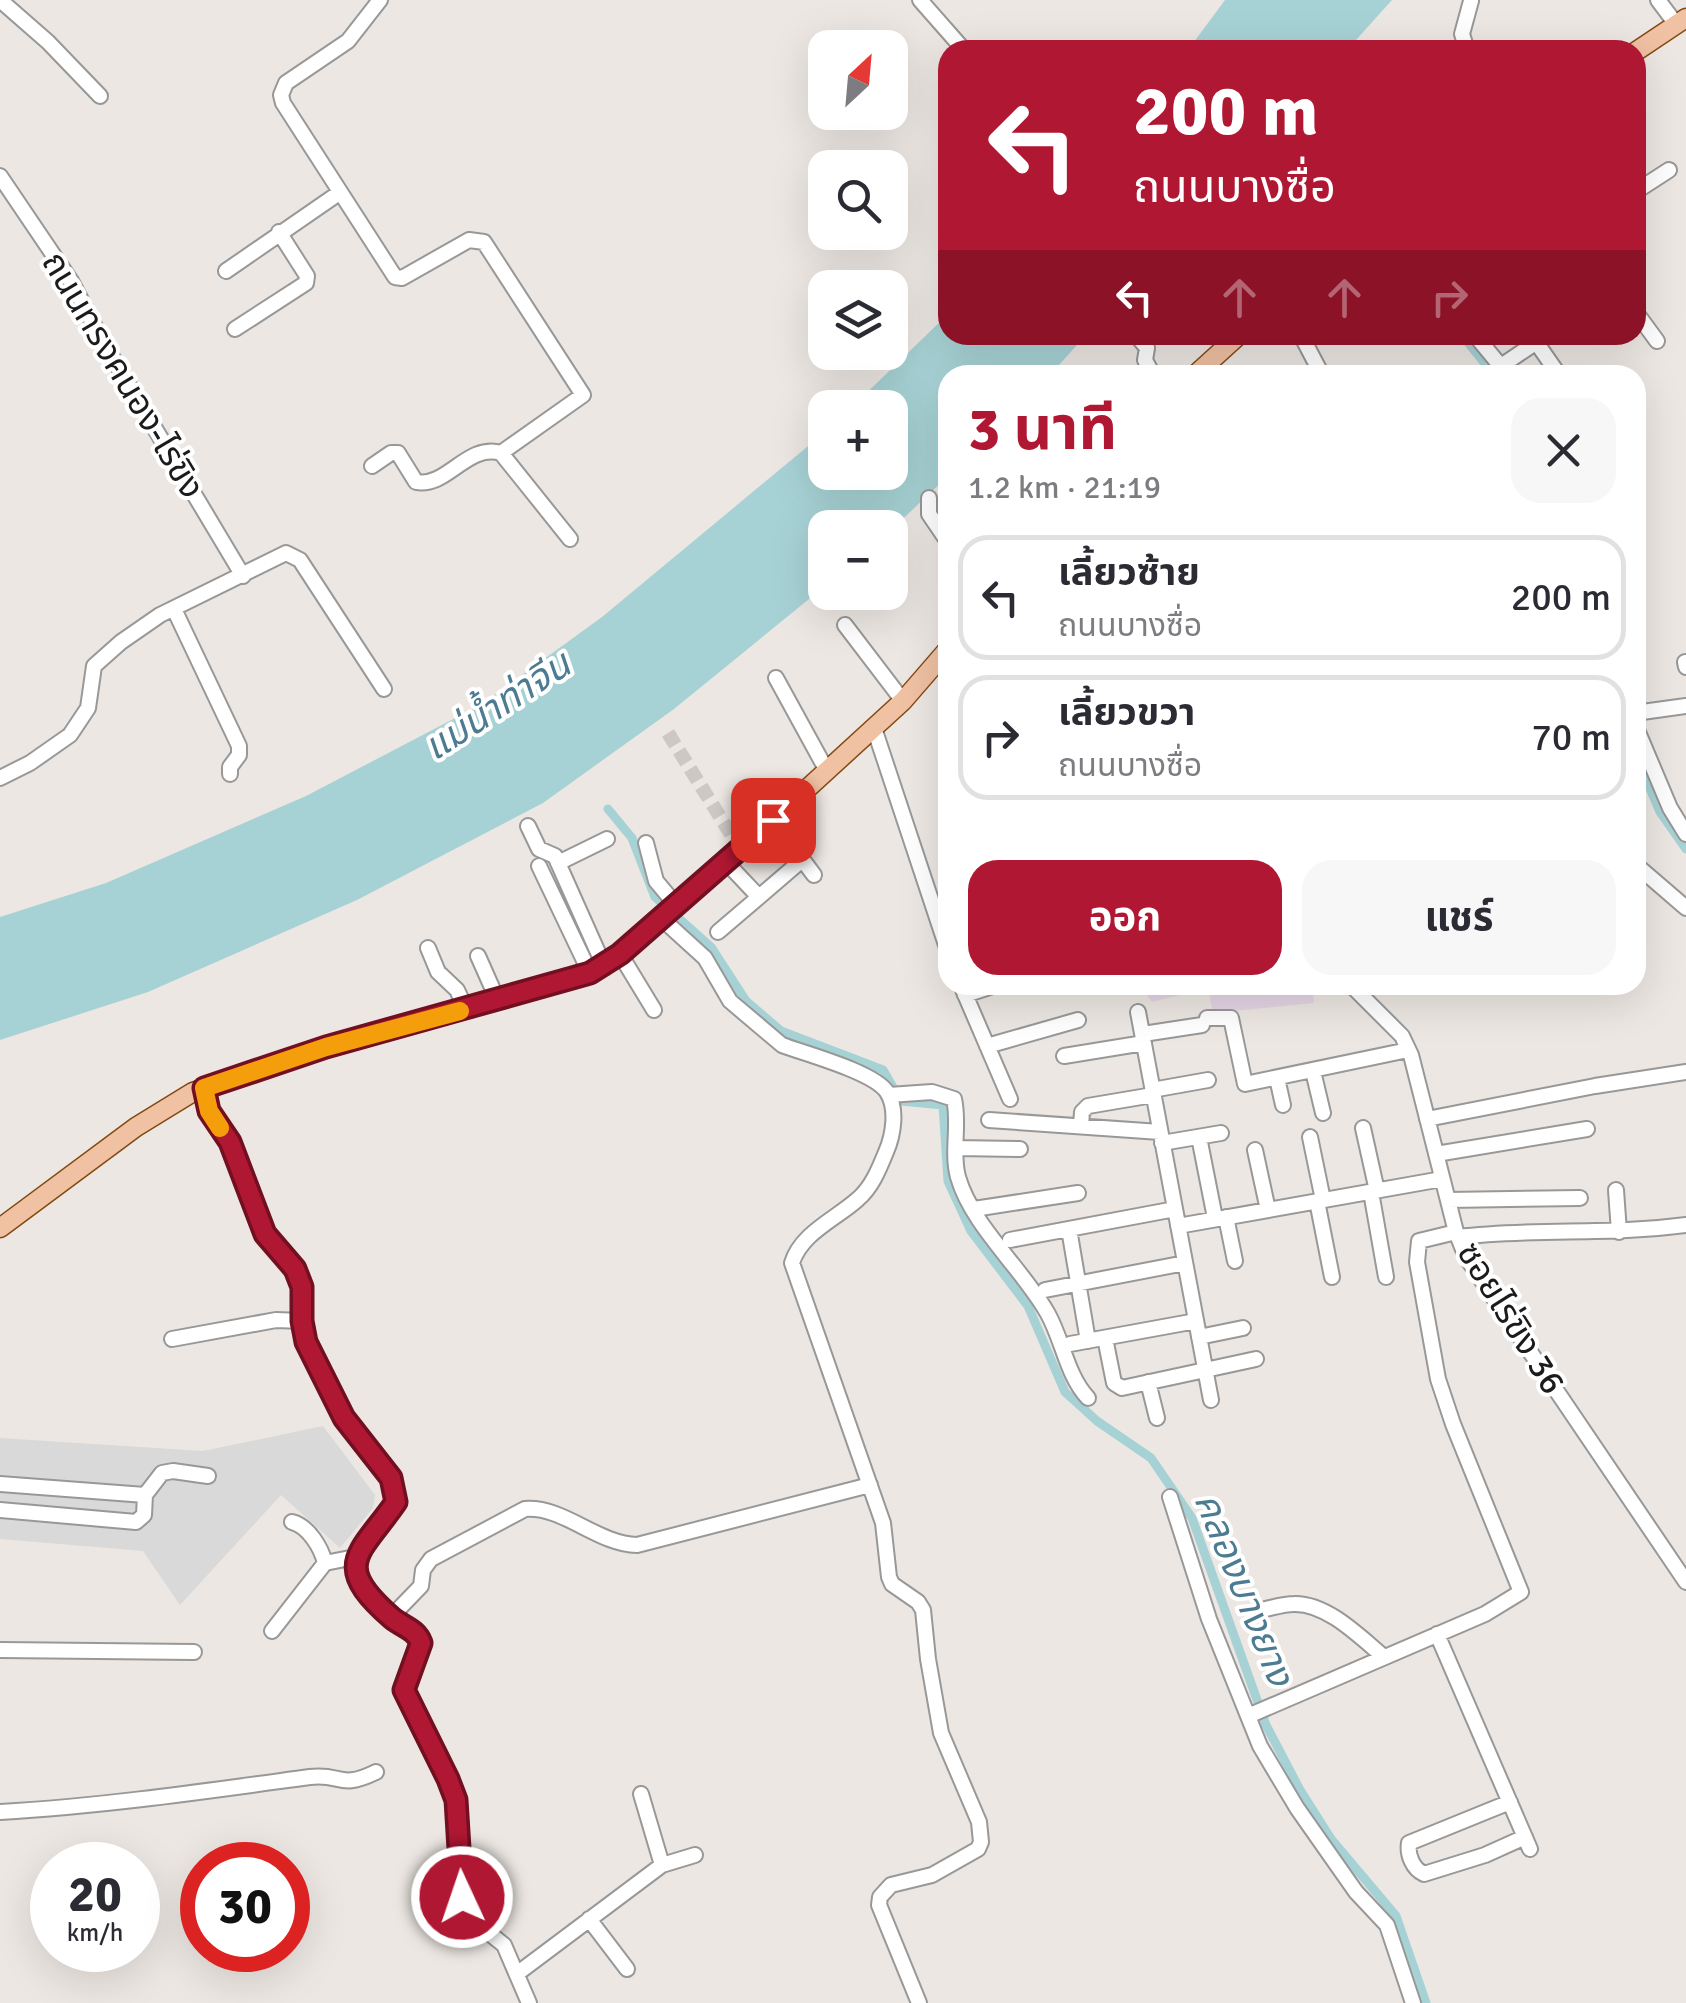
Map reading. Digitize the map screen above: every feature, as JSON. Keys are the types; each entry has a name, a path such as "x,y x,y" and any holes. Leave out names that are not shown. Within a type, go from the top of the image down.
{"main road":[{"path":"1646,45 1681,21"},
{"path":"1207,365 1228,345"},
{"path":"0,1228 163,1109 204,1088 326,1047 597,969 620,954 773,820 903,701 938,661"}],"street":[{"path":"0,0 100,96"},
{"path":"380,0 348,40 289,80 281,92 283,103 394,277 402,278 470,240 484,242 583,395 501,453"},
{"path":"920,0 955,40"},
{"path":"1658,0 1681,21"},
{"path":"1464,40 1471,1"},
{"path":"1646,185 1669,170"},
{"name":"ถนนทรงคนอง-ไร่ขิง","path":"0,176 71,281 243,576"},
{"path":"226,271 340,193"},
{"path":"235,329 306,283 307,276 280,232"},
{"path":"1646,327 1656,341"},
{"path":"1483,345 1500,365"},
{"path":"1510,365 1533,345"},
{"path":"372,466 398,453 414,480 422,484 482,450 501,453 570,539"},
{"path":"928,498 929,514 938,527"},
{"path":"0,778 70,736 88,708 96,664 136,631 286,553 296,557 384,689"},
{"path":"174,610 239,746 230,774"},
{"path":"845,625 903,701"},
{"path":"776,678 827,771"},
{"path":"1646,711 1686,706"},
{"path":"874,728 938,920"},
{"path":"1646,751 1670,808 1686,834"},
{"path":"773,820 814,874"},
{"path":"528,826 539,848 553,854 558,862 597,969"},
{"path":"558,862 607,839"},
{"path":"646,843 656,881 676,904"},
{"path":"718,932 802,860"},
{"path":"725,861 759,897"},
{"path":"540,866 597,969"},
{"path":"1646,873 1686,908"},
{"path":"661,918 705,958 730,1001 782,1045 897,1093 942,1093 954,1100 958,1179 974,1209 1046,1311 1065,1349 1074,1380 1088,1398"},
{"path":"428,948 438,972 457,990 466,1009"},
{"path":"620,954 654,1010"},
{"path":"478,956 498,1000"},
{"path":"965,995 1010,1099"},
{"name":"ซอยไร่ขิง 36","path":"1362,995 1402,1036 1408,1050 1466,1257 1686,1582"},
{"path":"1138,1012 1211,1400"},
{"path":"1064,1056 1231,1018 1245,1084 1408,1050"},
{"path":"987,1046 1078,1020"},
{"path":"1313,1071 1323,1112"},
{"path":"1427,1119 1686,1072"},
{"path":"1277,1078 1283,1105"},
{"path":"1081,1126 1082,1112 1088,1106 1208,1080"},
{"path":"204,1088 209,1111 230,1142 265,1234 295,1269 302,1287 306,1342 334,1400 384,1467 396,1502 272,1631"},
{"path":"897,1093 891,1136 871,1183 858,1200 807,1240 792,1263 870,1484 888,1545 889,1577 923,1610 941,1734 982,1831 978,1849 968,1857 932,1875 891,1885 880,1897 879,1905 919,2003"},
{"path":"989,1120 1081,1126 1161,1137 1221,1133"},
{"path":"1363,1128 1386,1277"},
{"path":"1436,1154 1587,1128"},
{"path":"1199,1137 1235,1261"},
{"path":"1310,1137 1332,1277"},
{"path":"956,1148 1020,1149"},
{"path":"1256,1150 1268,1210"},
{"path":"1178,1226 1442,1179"},
{"path":"1616,1190 1619,1232"},
{"path":"974,1209 1078,1192"},
{"path":"1448,1200 1580,1198"},
{"path":"1010,1240 1174,1210"},
{"path":"1251,1715 1486,1614 1521,1592 1438,1379 1416,1247 1423,1239 1535,1230 1619,1232 1686,1225"},
{"path":"1069,1229 1088,1341"},
{"path":"1046,1290 1185,1263"},
{"path":"172,1339 276,1320 302,1321"},
{"path":"1070,1344 1196,1320"},
{"path":"1199,1337 1243,1328"},
{"path":"1105,1338 1117,1387 1256,1359"},
{"path":"1148,1382 1157,1418"},
{"path":"0,1510 136,1522 144,1515 145,1495 162,1473 173,1470 208,1476"},
{"path":"0,1484 145,1495"},
{"path":"391,1617 421,1586 423,1570 431,1558 525,1509 542,1510 608,1538 637,1545 870,1484"},
{"path":"1170,1497 1209,1620 1251,1715 1260,1746 1297,1808 1356,1892 1387,1926 1413,2003"},
{"path":"292,1522 356,1571 361,1584 391,1617 418,1636 421,1643 404,1690 456,1800 465,1908 475,1925 504,1944 529,2003"},
{"path":"1261,1610 1295,1604 1312,1608 1334,1619 1384,1656"},
{"path":"1437,1634 1528,1843 1424,1874 1417,1871 1408,1850 1409,1842 1510,1802"},
{"path":"0,1650 194,1652"},
{"path":"0,1812 210,1792 322,1776 352,1783 376,1772"},
{"path":"640,1794 662,1865"},
{"path":"518,1973 662,1865 695,1855"},
{"path":"590,1919 627,1968"}],"shaded area":[{"path":"1147,995 1180,995 1152,1002"},
{"path":"1209,995 1313,995 1314,1003 1213,1013"},
{"path":"323,1426 375,1495 373,1508 340,1548 281,1495 180,1605 143,1551 0,1539 0,1438 203,1451"}],"water":[{"path":"1225,0 1392,0 1356,40 1195,40"},
{"name":"แม่น้ำท่าจีน","path":"938,324 938,345 1077,345 1059,365 938,365 938,486 908,514 908,510 808,510 808,600 674,709 543,803 357,900 148,992 0,1040 0,917 106,883 306,796 482,704 602,617 808,446 808,490 908,490 908,390 870,390 890,370 908,370 908,353"}],"waterway":[{"path":"1470,345 1486,365"},
{"path":"1646,779 1660,812 1686,849"},
{"name":"คลองบางยาง","path":"608,809 632,838 655,897 711,947 746,1001 781,1031 883,1070 901,1101 943,1105 948,1181 971,1231 1028,1306 1065,1392 1097,1421 1151,1458 1192,1518 1266,1725 1331,1839 1396,1916 1426,2003"}],"tunnel":[{"path":"668,733 740,849"}],"slow traffic":[{"path":"220,1128 209,1111 204,1088 326,1047 460,1011"}],"route":[{"path":"462,1897 456,1800 404,1690 421,1643 361,1584 356,1571 356,1557 363,1543 396,1502 394,1487 384,1467 344,1418 306,1342 302,1287 295,1269 265,1234 230,1142 209,1111 204,1088 326,1047 590,973 620,954 773,820"}]}
